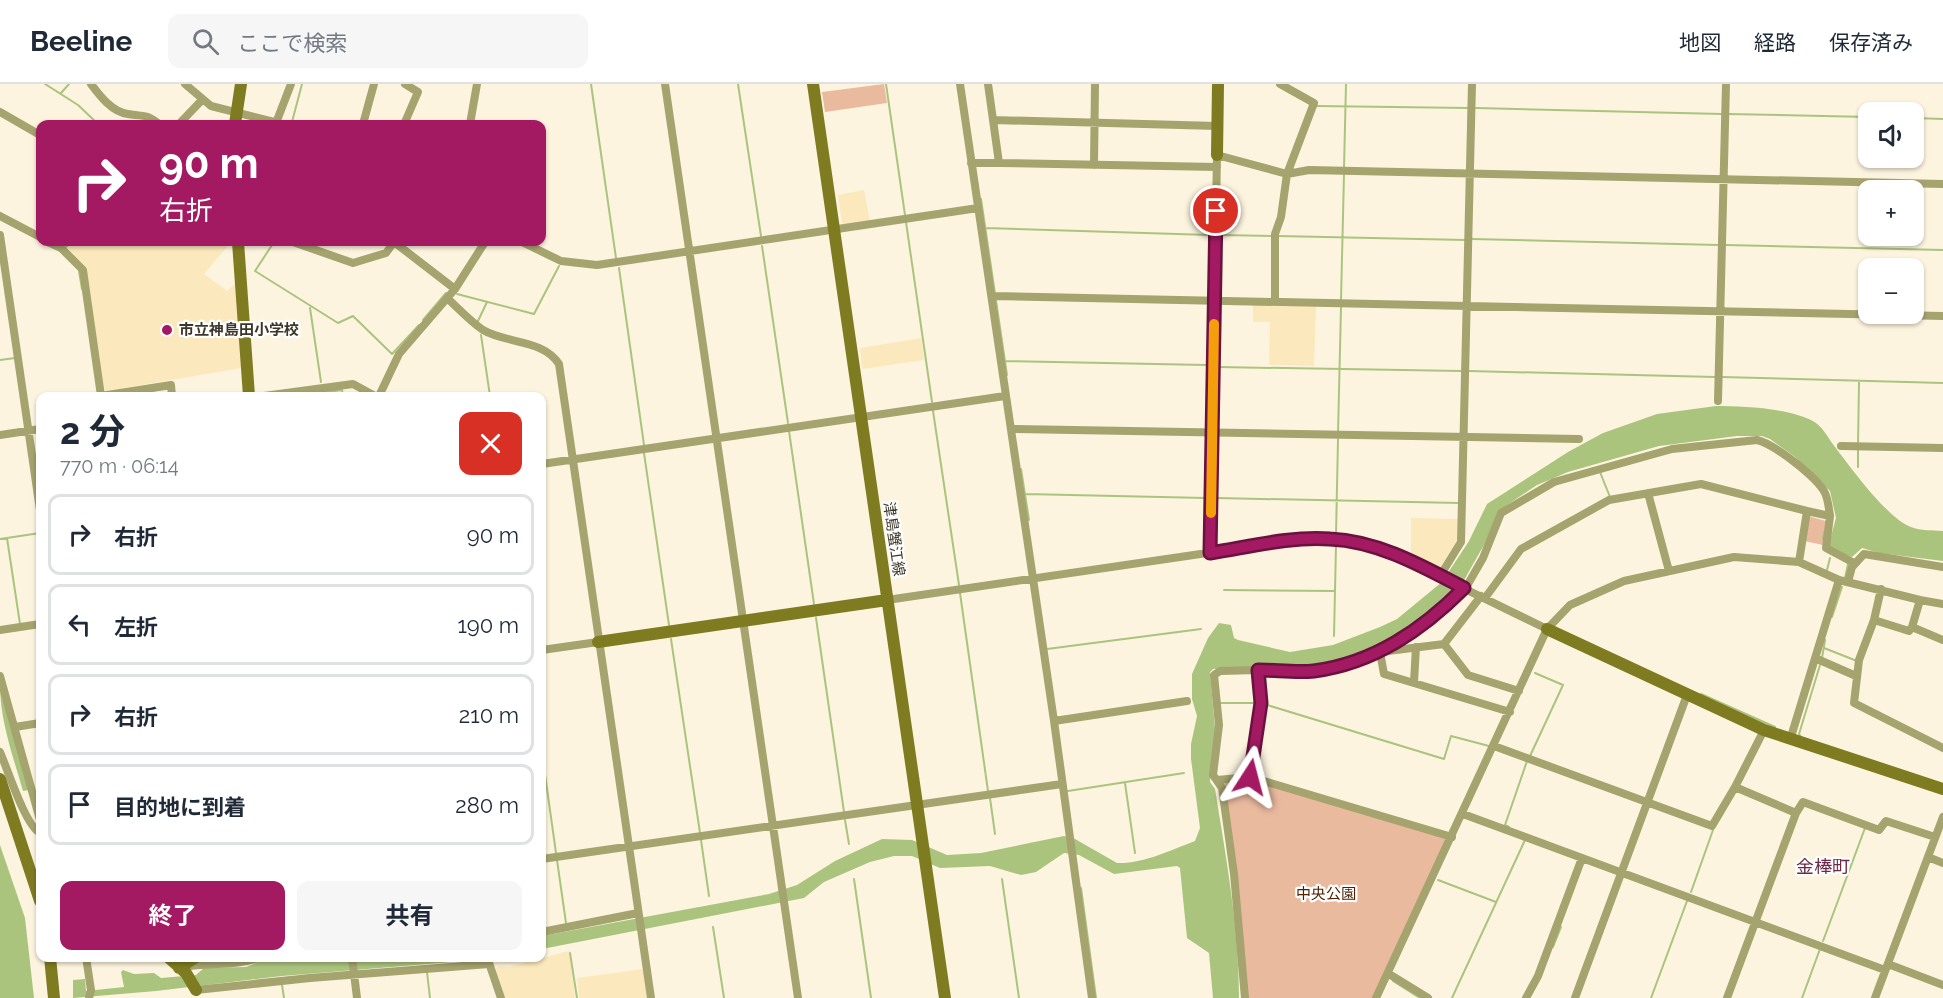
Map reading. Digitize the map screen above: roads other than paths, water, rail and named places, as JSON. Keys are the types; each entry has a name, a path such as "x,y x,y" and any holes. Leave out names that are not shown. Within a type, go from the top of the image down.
{"main road":[{"path":"236,120 242,84"},
{"name":"津島蟹江線","path":"813,84 945,998"},
{"path":"1217,161 1218,84"},
{"path":"238,246 249,392"},
{"path":"598,642 887,600"},
{"path":"1547,629 1764,730 1943,789"},
{"path":"0,779 36,889"},
{"path":"50,962 54,998"},
{"path":"173,962 198,992"},
{"path":"182,971 191,962"}],"street":[{"path":"91,84 101,98 119,112 148,115 154,120"},
{"path":"185,84 201,100 236,120"},
{"path":"280,120 291,84"},
{"path":"364,120 374,84"},
{"path":"405,84 418,92 406,120"},
{"path":"471,120 477,84"},
{"path":"664,84 798,998"},
{"path":"960,84 974,163 978,208 995,296 1005,396 1013,429 1032,579 1092,998"},
{"path":"988,84 999,163"},
{"path":"1094,165 1095,84"},
{"path":"1275,301 1275,234 1281,217 1287,174 1314,103 1280,84"},
{"path":"1441,576 1461,542 1472,84"},
{"path":"1718,401 1726,84"},
{"path":"183,120 201,100"},
{"path":"0,112 36,133"},
{"path":"994,120 1217,126"},
{"path":"974,163 1094,165 1217,161 1287,174 1309,170 1943,184"},
{"path":"1210,553 1217,161"},
{"path":"530,246 561,261 585,265 978,208"},
{"path":"0,216 36,235"},
{"path":"0,235 36,481"},
{"path":"65,246 83,270 100,392"},
{"path":"304,246 353,263 386,253 390,246"},
{"path":"397,246 455,289"},
{"path":"379,392 399,354 455,289 482,246"},
{"path":"995,296 1943,316"},
{"path":"447,298 482,329 505,340 539,347 554,356 558,364 651,998"},
{"path":"302,392 353,384 369,392"},
{"path":"126,392 171,385 172,392"},
{"path":"546,463 1005,396"},
{"path":"0,435 36,429"},
{"path":"1013,429 1579,440"},
{"path":"1380,652 1403,640 1463,588 1484,558 1501,513 1545,486 1565,477 1672,449 1745,441 1768,443 1785,454 1823,490 1830,516 1826,548 1854,563"},
{"path":"1841,446 1943,448"},
{"path":"1245,998 1234,874 1222,788 1213,775 1219,725 1214,675 1220,671 1314,671 1380,652 1444,644 1521,549 1609,500 1701,484 1830,516"},
{"path":"1648,493 1669,571"},
{"path":"1799,562 1807,511"},
{"path":"887,600 1328,538 1369,545 1441,576 1547,629"},
{"path":"1790,740 1815,658 1844,581 1854,563 1864,554 1943,567"},
{"path":"1376,998 1547,629 1569,605 1624,581 1734,557 1799,562 1844,581 1943,604"},
{"path":"1881,589 1874,620 1859,660 1854,703 1943,748"},
{"path":"1874,620 1909,631 1920,600"},
{"path":"0,630 36,625"},
{"path":"1912,627 1943,640"},
{"path":"546,649 598,642"},
{"path":"1444,644 1468,675 1519,691"},
{"path":"1414,682 1416,647"},
{"path":"1380,652 1384,674 1510,712"},
{"path":"1815,658 1856,676"},
{"path":"1250,777 1261,703 1258,670"},
{"path":"0,676 36,805"},
{"path":"1575,998 1687,695"},
{"path":"1054,721 1187,701"},
{"path":"15,727 36,724"},
{"path":"1494,746 1712,826 1764,730"},
{"path":"0,752 36,831"},
{"path":"1217,780 1250,777 1452,837"},
{"path":"546,858 1062,784"},
{"path":"1735,787 1796,813"},
{"path":"1727,998 1796,813 1803,802 1879,830 1886,821 1935,837"},
{"path":"1463,814 1755,922 1943,985"},
{"path":"1875,998 1943,817"},
{"path":"1928,857 1943,863"},
{"path":"1526,998 1538,976 1582,858"},
{"path":"546,931 638,915"},
{"path":"87,962 90,994"},
{"path":"182,971 200,964 248,962"},
{"path":"352,962 357,998"},
{"path":"198,992 478,962"},
{"path":"488,962 501,998"},
{"path":"1389,974 1428,998"}],"waterway":[{"path":"45,84 78,105 94,120"},
{"path":"61,93 69,84"},
{"path":"293,120 302,84"},
{"path":"591,84 616,258"},
{"path":"738,84 761,236"},
{"path":"886,84 905,215"},
{"path":"1344,168 1346,84"},
{"path":"1317,106 1469,108"},
{"path":"1476,108 1722,114"},
{"path":"1728,114 1858,117"},
{"path":"1924,118 1943,119"},
{"path":"1341,300 1344,174"},
{"path":"981,199 1007,375"},
{"path":"906,222 932,402"},
{"path":"986,228 1209,235"},
{"path":"1221,235 1273,236"},
{"path":"1278,236 1466,240"},
{"path":"1472,239 1718,245"},
{"path":"1726,245 1943,250"},
{"path":"271,246 255,271 338,323 353,316 392,354 419,325"},
{"path":"762,246 788,423"},
{"path":"457,294 534,314 559,266"},
{"path":"619,268 644,445"},
{"path":"79,271 82,289"},
{"path":"423,320 446,293"},
{"path":"478,321 487,302"},
{"path":"1338,433 1341,307"},
{"path":"310,308 321,382"},
{"path":"481,335 489,392"},
{"path":"0,360 15,358"},
{"path":"1005,361 1206,365"},
{"path":"1218,367 1461,371"},
{"path":"1469,371 1715,377"},
{"path":"1722,377 1943,383"},
{"path":"1858,445 1859,382"},
{"path":"327,392 342,390 342,392"},
{"path":"933,411 959,585"},
{"path":"789,431 814,604"},
{"path":"1336,535 1338,439"},
{"path":"1858,449 1858,467"},
{"path":"644,453 669,625"},
{"path":"1021,469 1029,520"},
{"path":"1600,472 1610,497"},
{"path":"1025,494 1206,498"},
{"path":"1217,498 1459,503"},
{"path":"1823,539 1824,532"},
{"path":"0,539 36,534"},
{"path":"7,538 20,624"},
{"path":"1334,636 1336,545"},
{"path":"1827,570 1830,558"},
{"path":"1845,578 1848,564"},
{"path":"1832,617 1842,587"},
{"path":"1224,590 1335,591"},
{"path":"960,593 988,791"},
{"path":"816,618 844,812"},
{"path":"1047,649 1201,629"},
{"path":"671,639 700,833"},
{"path":"1822,658 1825,640"},
{"path":"1824,648 1857,661"},
{"path":"1801,737 1799,734 1820,665"},
{"path":"1530,756 1563,685 1535,673"},
{"path":"1701,694 1775,727"},
{"path":"1221,703 1258,703"},
{"path":"1264,704 1444,759 1451,736 1489,746"},
{"path":"1509,827 1505,825 1527,761"},
{"path":"1068,791 1184,773"},
{"path":"546,782 556,853"},
{"path":"1125,783 1135,853"},
{"path":"990,798 995,834"},
{"path":"845,820 849,844"},
{"path":"1823,941 1865,828"},
{"path":"1691,892 1713,830"},
{"path":"701,840 709,896"},
{"path":"1452,998 1525,840"},
{"path":"557,860 566,923"},
{"path":"854,879 871,998"},
{"path":"1002,879 1019,998"},
{"path":"1438,880 1496,902"},
{"path":"1081,888 1096,998"},
{"path":"1651,998 1687,901"},
{"path":"713,927 724,998"},
{"path":"1553,947 1561,927"},
{"path":"1802,998 1820,949"},
{"path":"570,953 577,998"},
{"path":"427,972 430,998"},
{"path":"1393,981 1420,998"},
{"path":"282,985 284,998"}],"place":[{"name":"市立神島田小学校","path":"167,330"}],"district":[{"name":"金棒町","path":"1823,867"}],"park label":[{"name":"中央公園","path":"1326,894"}]}
